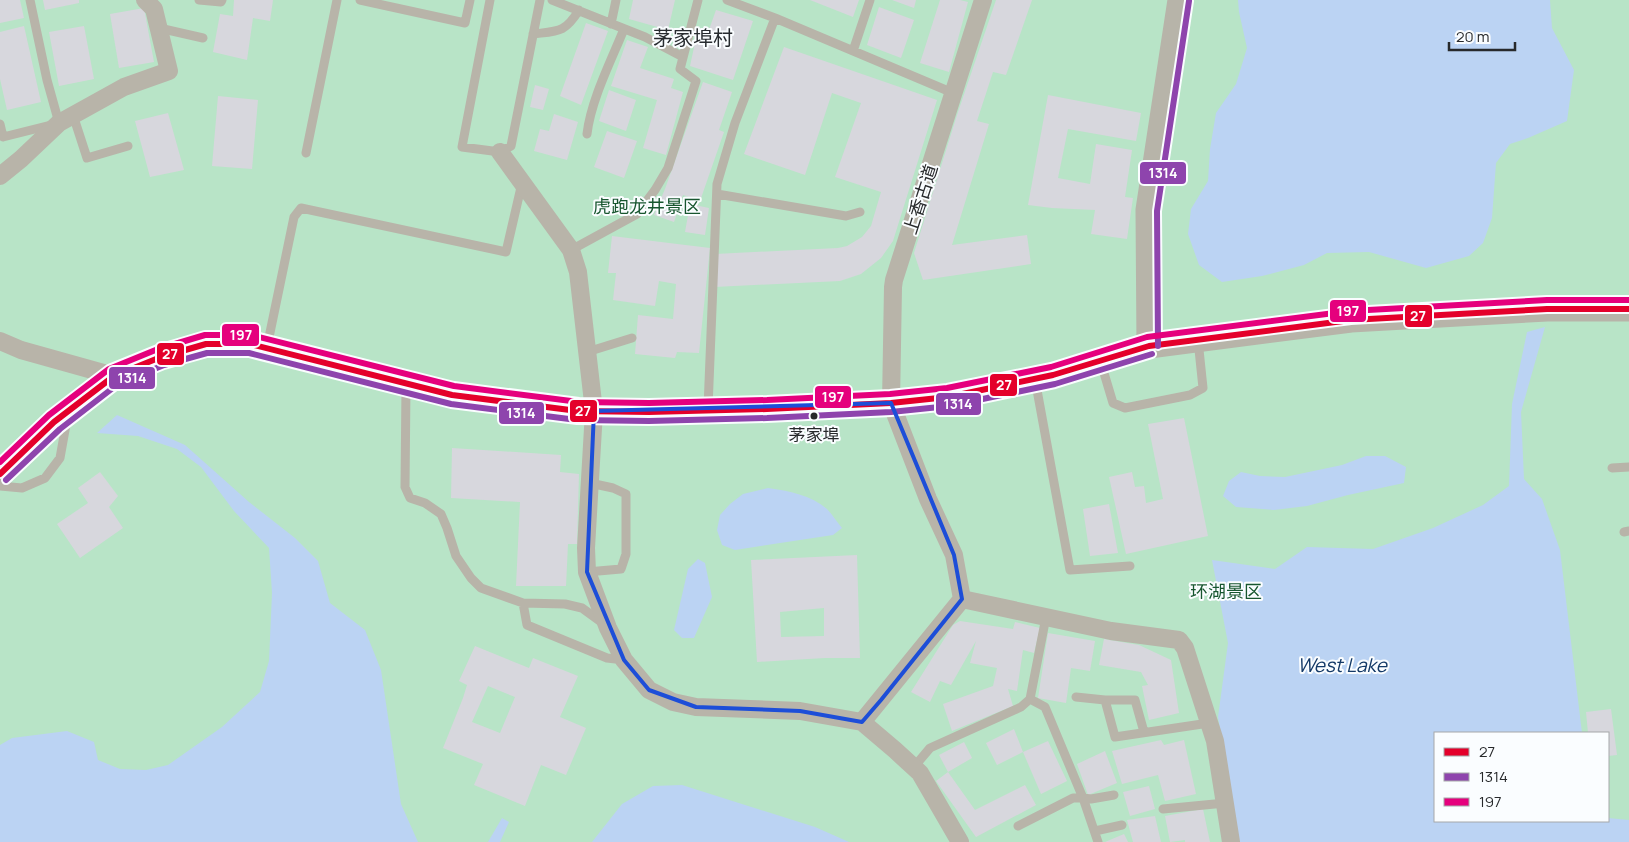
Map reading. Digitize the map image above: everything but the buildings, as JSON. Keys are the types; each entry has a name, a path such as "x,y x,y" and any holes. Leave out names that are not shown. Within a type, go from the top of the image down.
{"street":[{"path":"0,176 66,119 124,88 169,71 154,9 145,0"},
{"name":"上香古道","path":"891,403 894,280 983,0"},
{"path":"1149,346 1148,210 1180,0"},
{"path":"500,152 571,250 578,272 594,411 587,572 608,628 624,660 649,690 673,702 696,707 800,711 862,722 920,773 960,842"},
{"path":"0,474 54,422 114,376 161,357 206,344 250,344 452,395 578,411 767,409 891,403 948,397 1053,375 1149,346 1351,320 1547,309 1629,309"},
{"path":"0,341 21,350 114,376"},
{"path":"862,722 962,599 954,556 928,499 891,403"},
{"path":"962,599 1111,631 1179,640 1185,648 1215,741 1231,842"}],"lane":[{"path":"30,0 47,80 86,158 128,146"},
{"path":"199,0 222,2 222,0"},
{"path":"306,153 337,0"},
{"path":"360,0 465,23 470,0"},
{"path":"490,0 462,147 500,152 511,146 540,0"},
{"path":"552,0 624,28 683,56"},
{"path":"612,24 616,0"},
{"path":"571,250 637,214 655,190 668,168 696,81 680,68 698,0"},
{"path":"726,0 775,18 953,93"},
{"path":"853,51 870,0"},
{"path":"534,34 566,28 579,10"},
{"path":"708,410 717,184 735,123 775,18"},
{"path":"159,28 202,38"},
{"path":"587,134 595,102 624,28"},
{"path":"0,124 3,137 66,119"},
{"path":"267,348 294,217 301,208 506,252 522,182"},
{"path":"717,194 846,216 860,212"},
{"path":"587,352 632,338"},
{"path":"1100,361 1113,403 1125,408 1190,395 1203,388 1198,340"},
{"path":"1035,379 1070,570 1130,566"},
{"path":"406,384 405,487 410,498 425,503 441,514 456,556 471,578 481,588 524,603 564,604 582,608 608,628"},
{"path":"0,486 22,488 45,478 60,458 69,410"},
{"path":"1612,468 1629,467"},
{"path":"587,572 621,569 626,554 626,494 613,488 590,482"},
{"path":"524,603 527,625 607,658 624,660"},
{"path":"914,767 930,748 1021,707 1030,699 1046,617"},
{"path":"1076,697 1105,700 1135,700 1144,732"},
{"path":"1030,699 1045,707 1083,798 1098,842"},
{"path":"1105,700 1114,737 1209,723"},
{"path":"1018,826 1073,798 1091,799 1114,795"},
{"path":"1163,809 1225,803"},
{"path":"1095,831 1122,825"}],"highlighted area":[{"path":"891,403 954,555 962,599 881,700 862,722 800,711 696,707 649,690 624,660 587,572 594,411"}],"green space":[{"path":"0,0 1629,0 1629,842 0,842"}],"water":[{"path":"1238,0 1550,0 1552,28 1574,70 1567,121 1510,144 1496,163 1492,218 1483,243 1469,256 1426,268 1369,252 1327,253 1304,265 1262,276 1222,282 1199,265 1188,234 1191,209 1208,181 1210,149 1216,113 1236,84 1247,48"},
{"name":"West Lake","path":"1545,327 1521,412 1524,479 1542,499 1560,550 1582,732 1434,732 1434,822 1609,822 1609,818 1629,820 1629,842 1239,842 1218,717 1228,643 1212,560 1275,569 1307,547 1373,549 1433,528 1483,505 1509,486 1512,404 1527,332"},
{"path":"117,415 185,445 249,502 295,538 318,561 330,603 365,630 381,670 401,804 418,842 0,842 0,745 12,738 67,731 94,742 98,760 120,769 146,770 168,765 222,727 260,692 269,661 272,593 269,548 234,511 201,467 177,449 138,436 97,433"},
{"path":"1366,456 1385,456 1406,467 1404,483 1307,506 1274,510 1236,507 1223,496 1229,481 1241,472 1260,476 1285,477 1342,465"},
{"path":"768,488 792,492 814,500 827,509 842,528 833,535 735,550 722,545 717,530 720,515 743,494"},
{"path":"698,559 705,563 712,597 694,638 682,638 674,630 688,569"},
{"path":"682,785 815,827 849,842 592,842 622,804 653,786"},
{"path":"502,818 509,822 500,842 488,842"}],"transit line":[{"name":"1314","path":"1158,346 1157,211 1189,1"},
{"name":"197","path":"0,462 49,415 109,369 158,349 205,335 251,335 454,386 579,402 649,403 890,394 947,388 1051,367 1147,337 1350,311 1547,300 1629,300"},
{"name":"27","path":"0,474 54,422 114,376 161,357 206,344 250,344 452,395 578,411 649,412 891,403 948,397 1053,375 1149,346 1351,320 1547,309 1629,309"},
{"name":"1314","path":"6,480 60,429 118,384 164,365 207,353 249,353 451,404 577,420 649,421 891,412 949,406 1055,384 1152,354"}],"place":[{"name":"茅家埠","path":"814,416"}],"district":[{"name":"茅家埠村","path":"693,37"}],"park label":[{"name":"虎跑龙井景区","path":"647,206"},
{"name":"环湖景区","path":"1226,591"}]}
